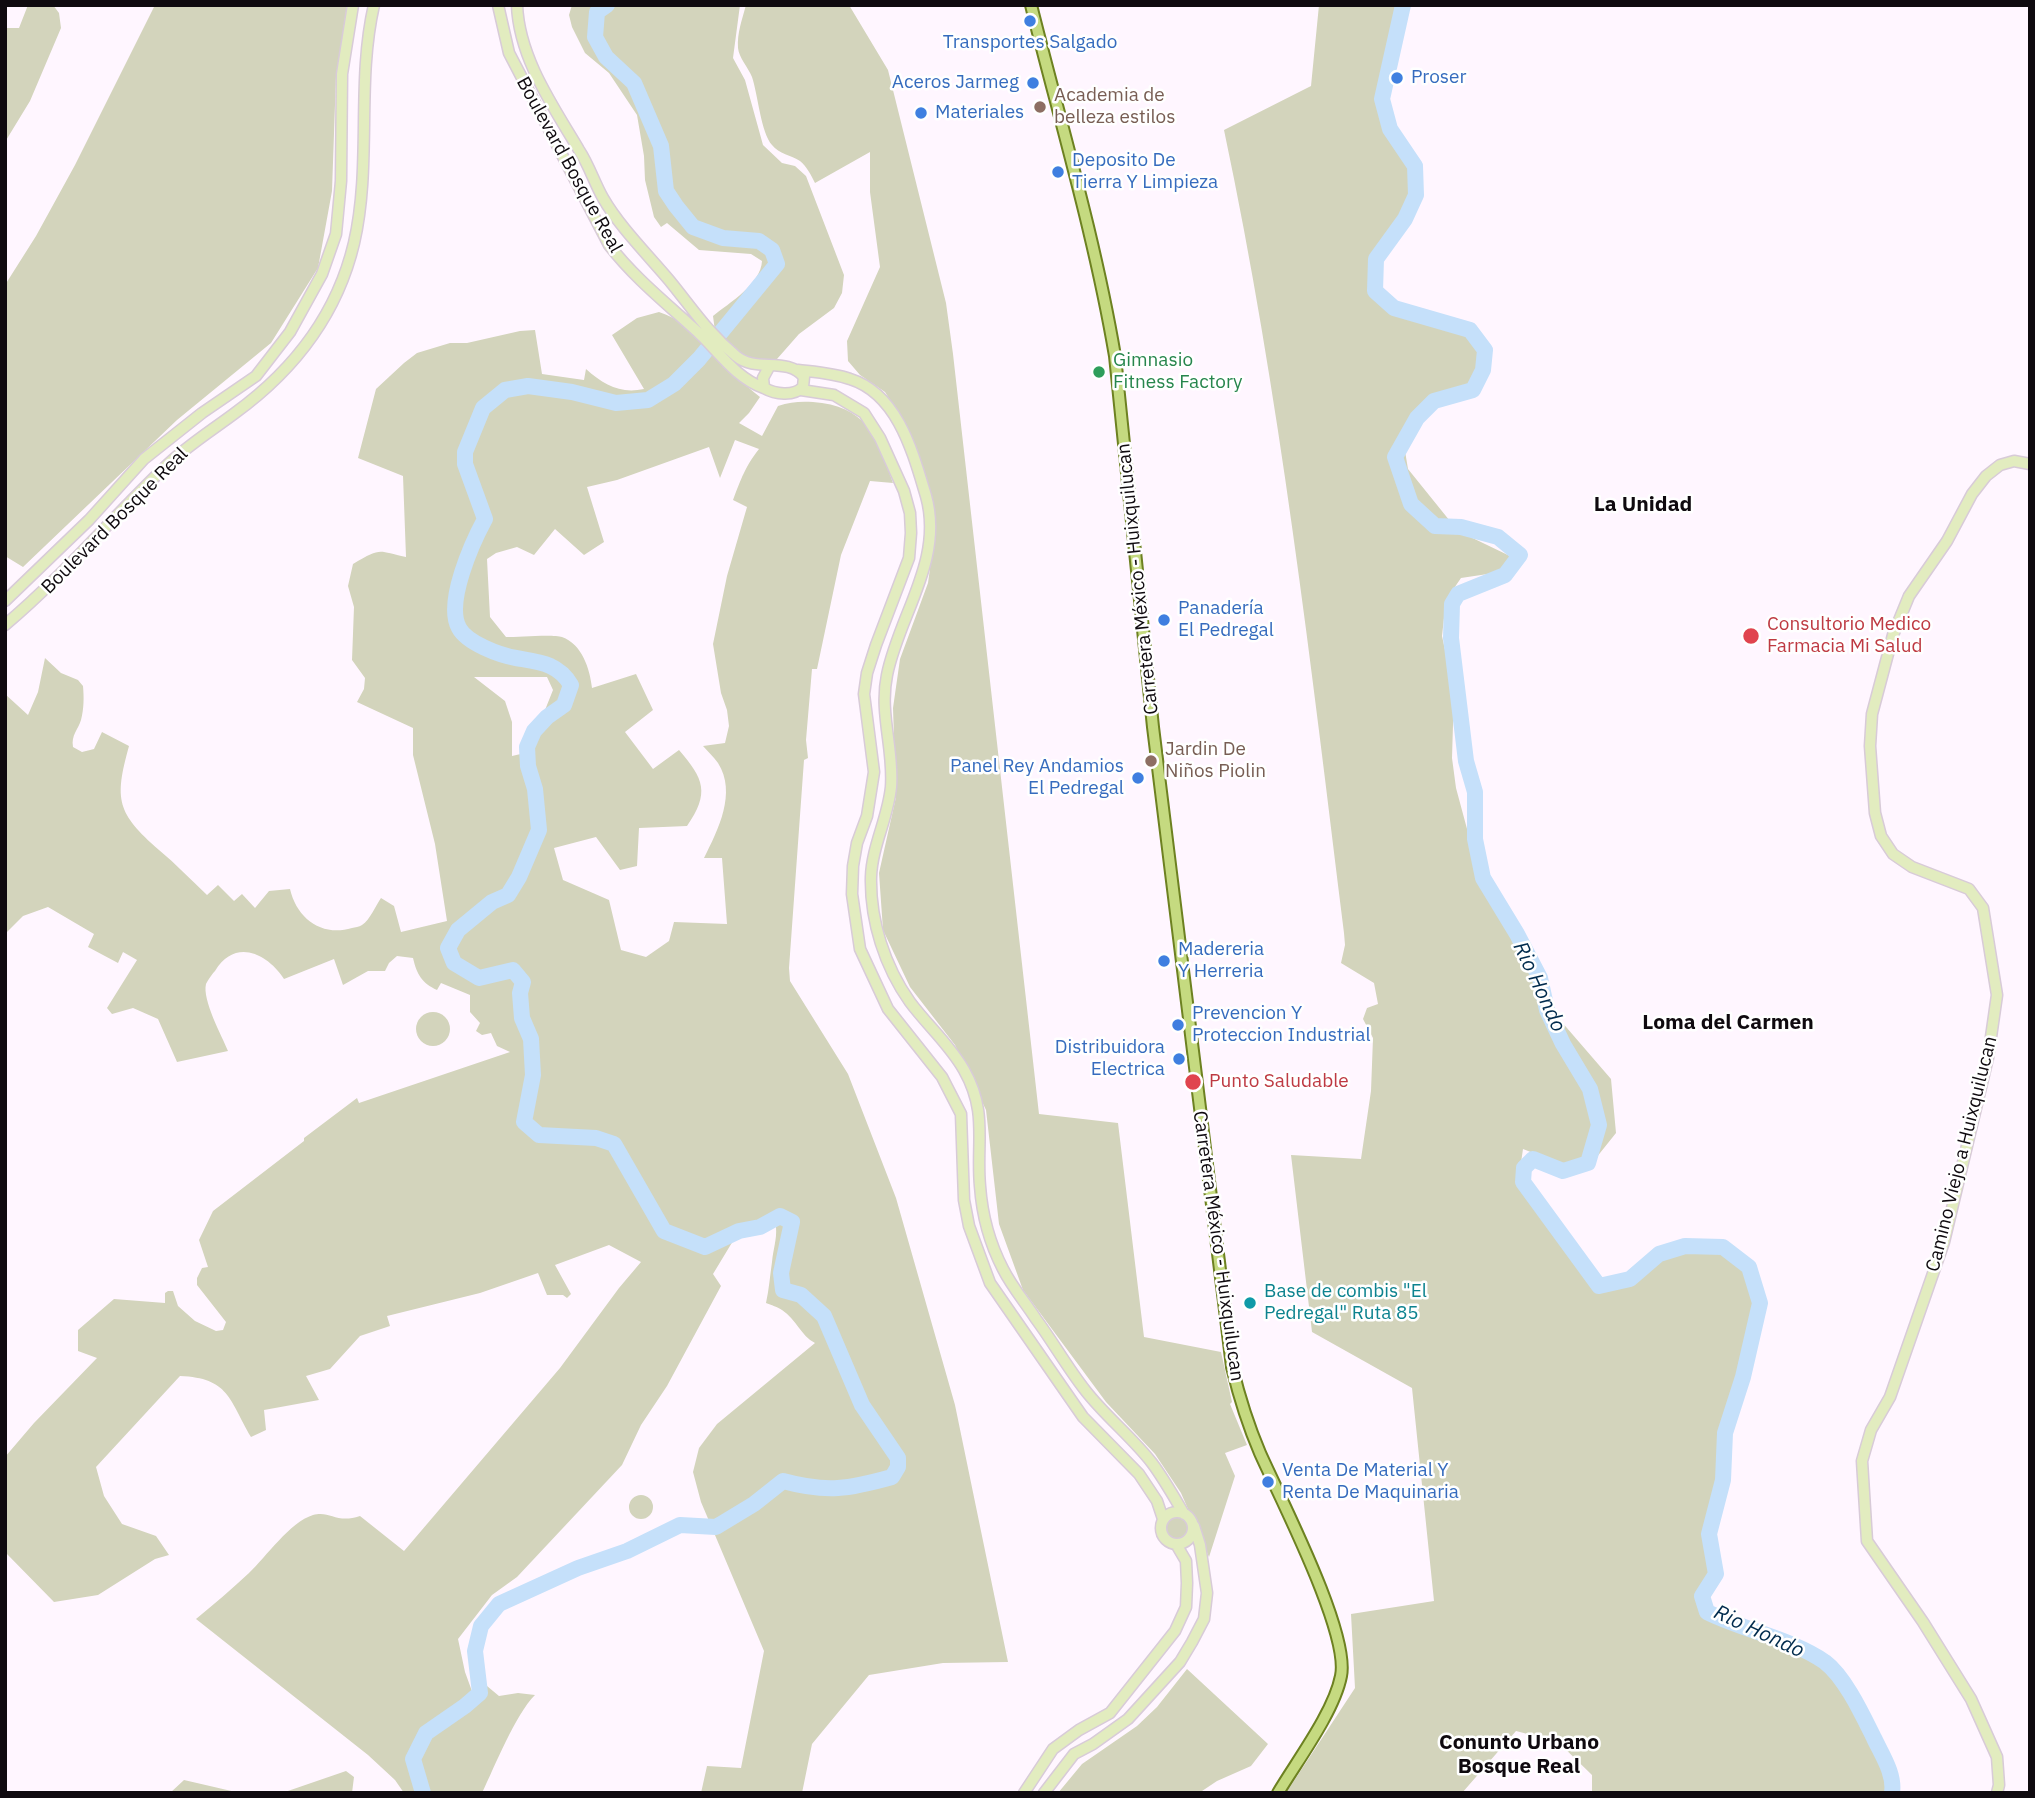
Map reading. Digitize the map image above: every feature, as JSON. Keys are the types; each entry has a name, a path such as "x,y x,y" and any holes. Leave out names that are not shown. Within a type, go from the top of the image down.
{"main road":[{"name":"Carretera México - Huixquilucan","path":"1031,5 1082,208 1115,356 1153,727 1232,1367 1241,1403 1312,1568 1342,1652 1342,1674 1334,1697 1278,1793"}],"street":[{"name":"Boulevard Bosque Real","path":"5,601 89,520 144,459 202,413 256,376 275,355 290,332 322,274 336,234 341,181 342,74 352,5"},
{"name":"Boulevard Bosque Real","path":"5,625 52,583 165,466 265,390 289,368 320,325 347,268 359,216 365,75 374,5"},
{"name":"Boulevard Bosque Real","path":"498,5 509,53 609,245 632,272 735,361 740,375 751,384 764,388"},
{"name":"Boulevard Bosque Real","path":"517,5 520,31 528,53 603,198 702,331"},
{"name":"Boulevard Bosque Real","path":"735,361 769,367"},
{"path":"1044,1793 1074,1754 1128,1719 1180,1662 1203,1619 1207,1593 1202,1557 1191,1519 1184,1514 1152,1463 1085,1391 1003,1269 984,1211 980,1186 981,1115 973,1092 964,1070 910,1002 884,953 872,901 871,878 873,855 891,791 892,771 884,696 892,654 917,594 929,544 931,523 914,463 894,414 884,398 854,379 779,365 769,367 763,378 764,388 787,393 801,390 834,395 864,412 880,438 904,491 910,513 908,558 876,645 864,694 874,772 867,816 853,866 852,894 860,949 888,1009 942,1077 961,1114 964,1200 975,1245 990,1283 1083,1417 1139,1474 1157,1501 1163,1519"},
{"path":"798,370 805,380 801,390"},
{"name":"Camino Viejo a Huixquilucan","path":"1997,1793 1997,1757 1971,1699 1923,1622 1867,1541 1862,1461 1871,1430 1890,1397 1944,1242 1989,1058 1997,995 1983,908 1969,889 1912,867 1893,854 1881,836 1875,813 1870,746 1876,701 1893,635 1909,596 1947,541 1972,494 1986,475 2000,465 2014,461 2030,464"},
{"path":"1024,1793 1053,1749 1079,1730 1110,1713 1175,1631 1186,1607 1186,1561 1176,1544 1164,1538 1161,1525 1163,1519 1173,1512 1184,1514"},
{"path":"1176,1544 1190,1539 1194,1526"}],"green space":[{"path":"28,5 53,5 59,13 61,28 30,101 5,142 5,28 19,28"},
{"path":"155,5 347,5 336,76 332,191 318,268 271,343 177,420 23,567 5,556 5,285 75,165"},
{"path":"572,5 740,5 733,58 745,80 763,145 782,163 795,166 806,176 844,275 842,293 834,308 799,334 777,359 753,359 735,350 715,331 713,316 750,285 762,261 751,254 699,250 667,223 661,227 654,217 645,180 637,115 609,73 585,53 572,27 569,15"},
{"path":"746,5 849,5 888,70 946,303 1039,1114 1118,1123 1144,1337 1221,1352 1232,1402 1230,1404 1247,1445 1225,1453 1235,1476 1209,1557 1181,1493 1155,1454 1106,1402 1023,1290 999,1224 986,1110 955,1045 910,987 883,930 879,873 896,797 893,708 900,659 928,583 935,532 929,486 909,430 885,392 860,375 848,361 847,341 880,267 870,192 870,152 815,183 800,161 772,145 762,123 752,77 738,48"},
{"path":"1319,5 1397,5 1377,99 1385,131 1410,167 1410,194 1400,216 1371,257 1370,293 1392,312 1467,334 1479,351 1478,368 1469,386 1431,397 1413,415 1402,433 1408,469 1458,531 1512,557 1501,572 1461,578 1446,600 1442,636 1454,691 1452,758 1456,788 1485,891 1499,911 1554,1013 1611,1079 1616,1133 1596,1158 1564,1165 1523,1149 1518,1183 1596,1291 1632,1284 1662,1258 1686,1251 1722,1252 1745,1270 1755,1303 1738,1376 1720,1432 1718,1480 1703,1534 1711,1573 1696,1595 1703,1615 1795,1651 1830,1672 1849,1699 1879,1758 1887,1779 1887,1793 1592,1793 1592,1775 1558,1742 1516,1731 1462,1793 1286,1793 1355,1688 1351,1614 1434,1601 1412,1388 1312,1332 1291,1155 1361,1159 1371,1091 1373,1038 1363,1019 1367,1008 1378,1004 1374,983 1341,963 1345,945 1344,933 1293,530 1262,330 1224,130 1311,86"},
{"path":"659,312 687,327 699,338 760,397 739,423 762,436 778,406 784,404 822,403 851,413 870,430 883,454 893,483 870,481 841,555 817,669 812,669 806,740 808,758 804,760 790,981 848,1074 896,1198 955,1405 1008,1662 943,1663 869,1675 812,1744 802,1793 701,1793 707,1766 741,1768 764,1651 701,1502 693,1472 699,1448 717,1424 815,1343 787,1314 766,1303 776,1227 739,1231 713,1274 721,1286 667,1386 641,1425 622,1465 517,1577 492,1595 458,1639 473,1694 487,1686 499,1696 518,1693 535,1695 513,1728 482,1793 404,1793 395,1780 368,1755 196,1619 249,1573 287,1532 313,1515 324,1514 345,1519 360,1516 404,1551 560,1368 641,1262 609,1245 555,1265 571,1294 567,1298 563,1295 547,1295 538,1273 480,1293 387,1316 390,1326 360,1336 330,1369 306,1376 319,1400 264,1410 266,1430 251,1437 232,1402 218,1386 209,1381 180,1376 96,1467 104,1496 122,1524 156,1536 169,1555 155,1559 98,1595 54,1602 5,1552 5,1457 97,1358 78,1351 78,1330 114,1299 165,1303 165,1293 173,1291 178,1306 195,1321 216,1331 223,1330 226,1322 197,1285 202,1268 208,1267 199,1240 213,1211 357,1098 359,1103 510,1052 497,1046 491,1033 482,1035 476,1031 480,1023 470,1012 470,995 441,983 437,990 432,987 421,978 413,958 397,956 385,971 368,971 343,985 334,959 284,979 260,956 241,952 223,961 206,984 207,999 228,1051 177,1062 158,1019 133,1008 112,1014 107,1008 137,960 123,952 118,963 88,947 94,934 48,907 23,916 5,934 5,694 28,715 38,692 45,658 61,673 78,680 83,686 83,707 73,747 82,752 94,749 102,732 129,746 121,780 121,793 127,815 145,837 207,895 218,885 234,901 242,894 255,908 269,891 290,889 293,900 305,917 321,928 331,930 362,925 381,898 394,906 401,932 447,921 435,844 413,755 413,728 357,702 364,689 365,678 352,660 354,607 348,586 353,564 380,552 406,557 403,476 358,458 376,389 417,353 450,343 467,343 535,330 542,374 584,380 586,369 613,387 644,389 612,335 637,318","holes":["735,440 759,449 741,479 733,500 747,507 727,576 713,644 729,726 725,743 703,746 718,763 726,787 720,824 704,858 722,858 727,924 674,922 669,941 646,957 621,950 609,900 563,880 554,848 596,837 620,870 637,866 639,828 687,826 699,804 699,778 679,750 653,769 625,732 653,710 636,674 592,688 584,658 569,640 552,636 506,637 490,617 487,559 496,553 517,547 534,555 555,529 584,555 604,542 587,487 617,480 709,447 720,478","474,677 547,677 553,690 534,747 525,753 512,756 512,722 505,701"]},
{"path":"433,1012 445,1017 450,1029 445,1041 433,1046 421,1041 416,1029 421,1017"},
{"path":"641,1495 652,1502 653,1507 646,1518 641,1519 630,1512 629,1507 636,1496"},
{"path":"1177,1516 1186,1519 1189,1528 1186,1537 1177,1540 1168,1537 1165,1528 1168,1519"},
{"path":"1187,1669 1268,1744 1251,1766 1217,1781 1199,1793 1058,1793 1082,1764 1137,1726 1157,1707"},
{"path":"346,1771 354,1777 352,1793 282,1793"},
{"path":"184,1780 240,1793 170,1793"}],"waterway":[{"path":"423,1793 413,1759 426,1733 480,1693 475,1651 481,1626 499,1604 578,1568 627,1551 680,1525 716,1527 754,1504 783,1481 813,1487 850,1487 892,1477 898,1467 898,1458 862,1405 824,1316 801,1295 783,1290 781,1273 792,1222 780,1216 760,1227 739,1231 705,1247 664,1231 614,1144 596,1138 539,1135 524,1122 533,1075 531,1039 522,1018 520,993 523,982 513,970 479,978 454,963 448,948 458,930 492,902 508,895 519,877 539,830 527,747 534,731 564,705 571,685 554,668 493,651 469,639 459,628 455,604 458,589 467,557 485,519 465,464 465,452 483,408 505,390 528,386 572,392 616,403 648,400 674,384 699,359 777,264 772,250 759,241 723,238 693,227 666,191 661,146 634,83 606,57 595,37 597,12 607,5"},
{"name":"Rio Hondo","path":"1403,5 1382,99 1390,129 1415,166 1416,195 1405,219 1376,259 1375,291 1394,308 1470,330 1485,350 1483,370 1473,390 1434,401 1417,418 1395,457 1411,504 1435,526 1461,527 1498,537 1520,555 1505,575 1458,594 1452,604 1451,638 1466,761 1475,792 1475,839 1483,878 1540,978 1547,1010 1563,1044 1590,1089 1599,1125 1588,1163 1563,1171 1533,1159 1524,1168 1523,1182 1599,1286 1630,1279 1659,1254 1685,1246 1723,1247 1749,1267 1760,1303 1743,1377 1725,1433 1723,1480 1709,1534 1716,1574 1702,1596 1707,1612 1798,1647 1825,1662 1840,1677 1884,1758 1892,1779 1892,1793"}],"place":[{"name":"Transportes Salgado","path":"1030,21"},
{"name":"Proser","path":"1397,78"},
{"name":"Aceros Jarmeg","path":"1033,83"},
{"name":"Academia de belleza estilos","path":"1040,107"},
{"name":"Materiales","path":"921,113"},
{"name":"Deposito De Tierra Y Limpieza","path":"1058,172"},
{"name":"Gimnasio Fitness Factory","path":"1099,372"},
{"name":"Panadería El Pedregal","path":"1164,620"},
{"name":"Consultorio Medico Farmacia Mi Salud","path":"1751,636"},
{"name":"Jardin De Niños Piolin","path":"1151,761"},
{"name":"Panel Rey Andamios El Pedregal","path":"1138,778"},
{"name":"Madereria Y Herreria","path":"1164,961"},
{"name":"Prevencion Y Proteccion Industrial","path":"1178,1025"},
{"name":"Distribuidora Electrica","path":"1179,1059"},
{"name":"Punto Saludable","path":"1193,1082"},
{"name":"Base de combis \"El Pedregal\" Ruta 85","path":"1250,1303"},
{"name":"Venta De Material Y Renta De Maquinaria","path":"1268,1482"}],"district":[{"name":"La Unidad","path":"1643,505"},
{"name":"Loma del Carmen","path":"1728,1023"},
{"name":"Conunto Urbano Bosque Real","path":"1519,1755"}]}
